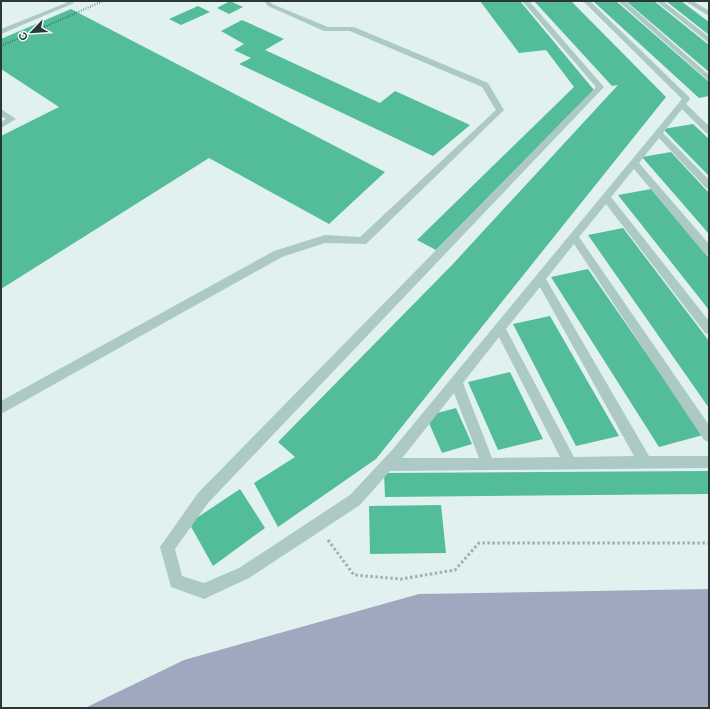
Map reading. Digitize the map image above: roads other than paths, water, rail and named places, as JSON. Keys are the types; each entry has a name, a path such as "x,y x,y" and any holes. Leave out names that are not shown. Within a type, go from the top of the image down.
{"lane":[{"path":"1,32 70,3 68,1"},
{"path":"1,408 278,254 325,239 362,241 500,110 485,85 350,29 327,29 270,5 267,1"},
{"path":"525,1 600,87 203,498 167,547 176,582 204,591 244,573 355,500 388,465 686,99 586,1"},
{"path":"621,1 709,78"},
{"path":"660,1 709,41"},
{"path":"688,1 709,14"},
{"path":"682,104 709,131"},
{"path":"1,112 12,120 1,125"},
{"path":"658,133 709,186"},
{"path":"634,163 709,251"},
{"path":"606,197 709,330"},
{"path":"574,237 709,436"},
{"path":"540,278 645,462"},
{"path":"500,328 570,463"},
{"path":"456,382 488,464"},
{"path":"388,465 709,462"}],"railway":[{"path":"1,46 103,1"}]}
